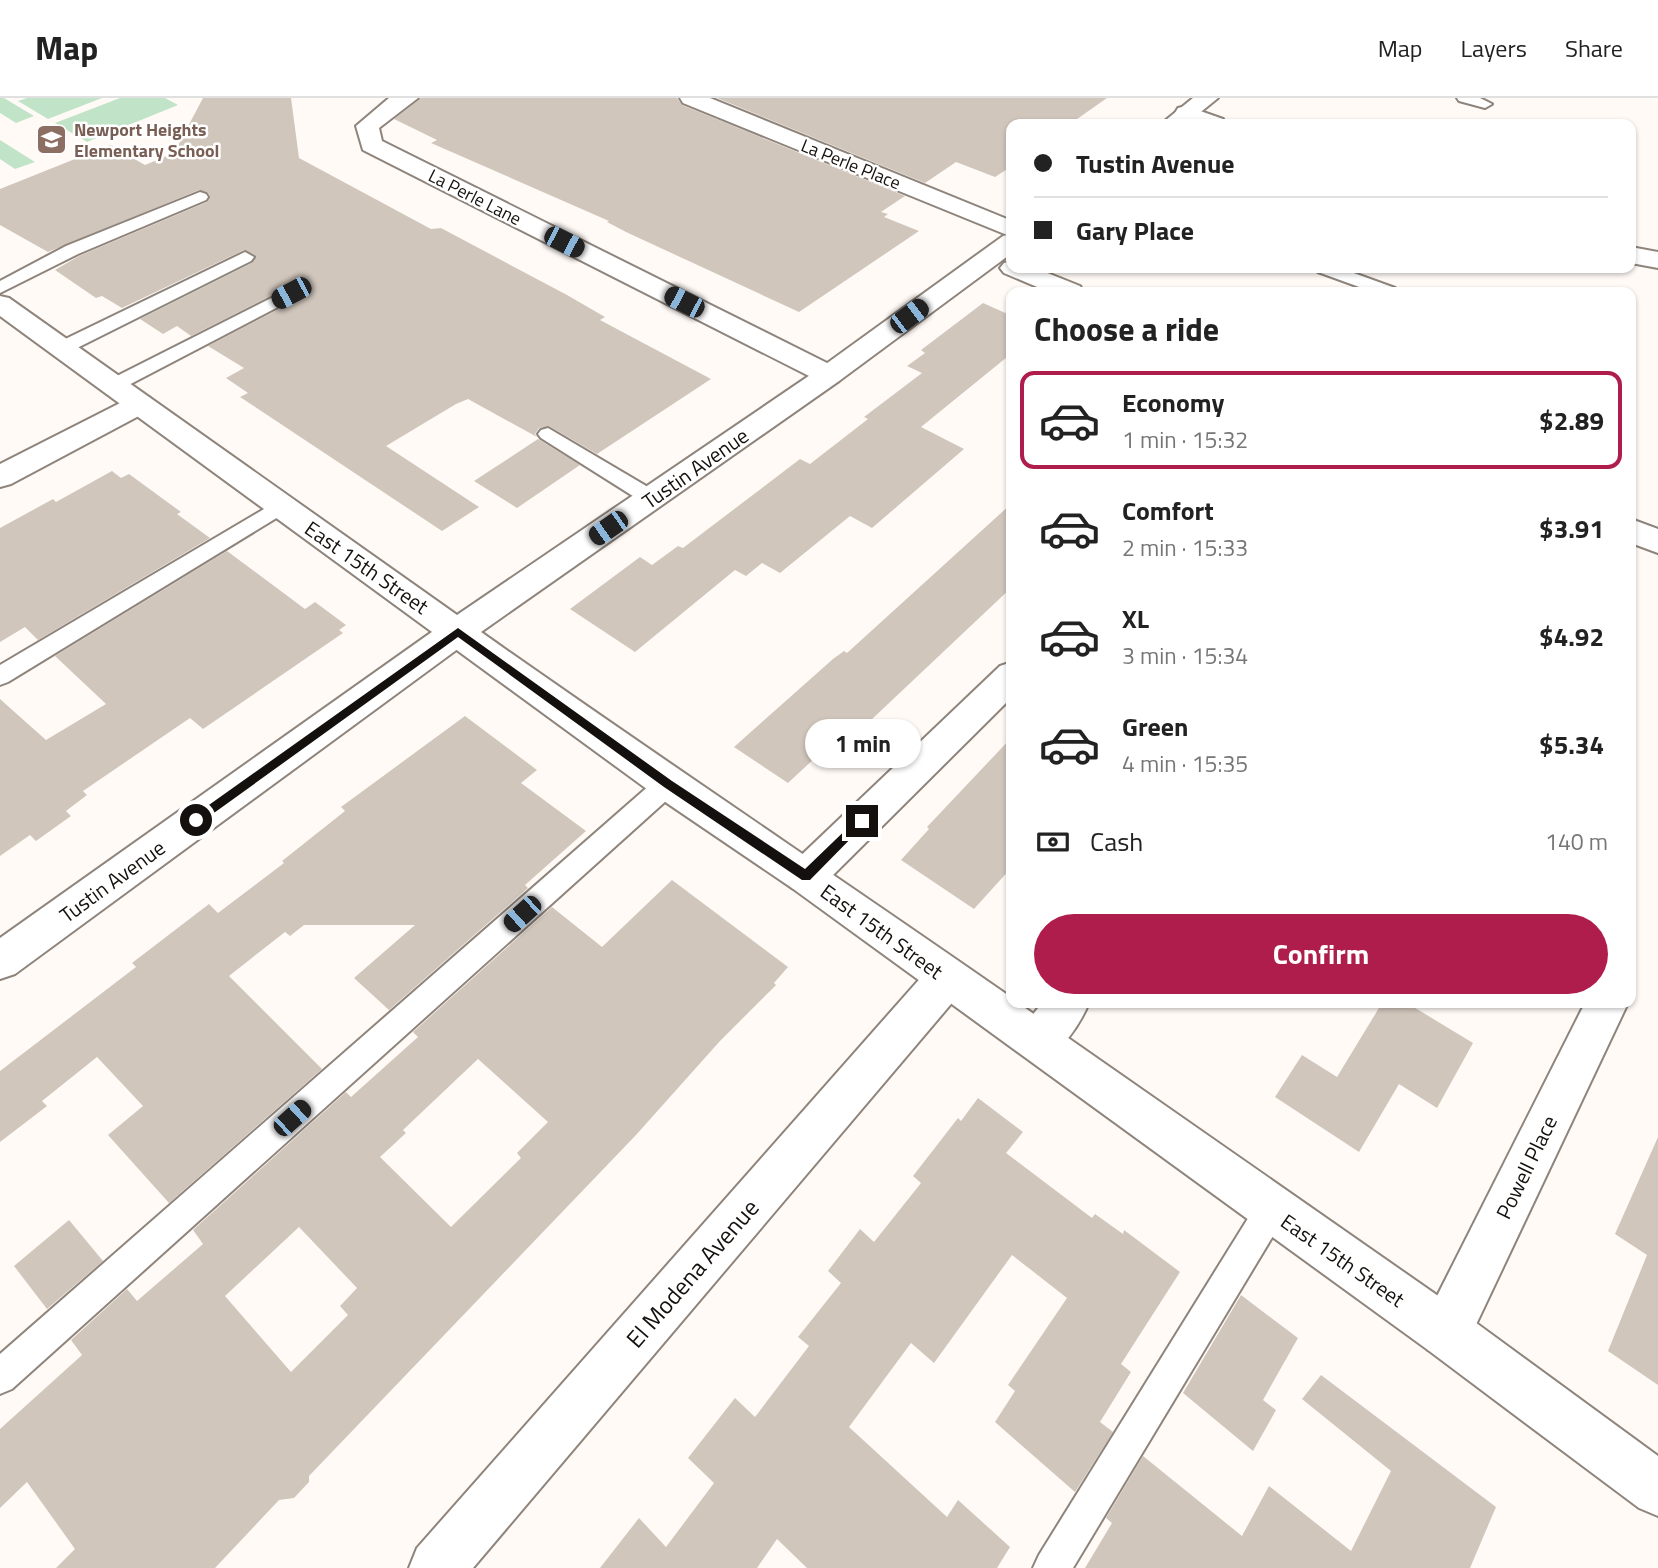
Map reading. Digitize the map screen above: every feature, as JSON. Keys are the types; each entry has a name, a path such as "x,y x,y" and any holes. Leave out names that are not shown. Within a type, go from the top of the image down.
{"street":[{"name":"La Perle Lane","path":"407,98 393,104 367,126 371,145 829,375"},
{"name":"La Perle Place","path":"691,98 1006,228"},
{"path":"1191,107 1208,119"},
{"path":"1636,255 1658,260"},
{"name":"Tustin Avenue","path":"0,961 458,631 829,375 1006,258"},
{"path":"1034,273 1061,287"},
{"name":"East 15th Street","path":"3,305 668,784 806,876 1271,1210 1446,1332 1658,1489"},
{"path":"0,477 127,395"},
{"path":"1636,532 1658,542"},
{"path":"806,876 1006,681"},
{"name":"El Modena Avenue","path":"437,1568 947,978"},
{"path":"1038,1041 1064,1008"},
{"name":"Powell Place","path":"1446,1332 1605,1008"}],"lane":[{"path":"1464,98 1485,104"},
{"path":"3,305 72,250 200,197"},
{"path":"62,348 244,257"},
{"path":"1338,273 1375,287"},
{"path":"127,395 291,293"},
{"path":"127,395 270,322"},
{"path":"548,434 651,498"},
{"path":"0,676 281,506"},
{"path":"0,1377 668,784"},
{"path":"1052,1568 1271,1210"}],"green space":[{"path":"0,98 34,116 16,123 0,113"},
{"path":"27,98 102,98 48,119 18,101"},
{"path":"120,98 165,98 178,105 87,142 55,123"},
{"path":"0,140 35,162 15,169 0,159"}],"building":[{"path":"203,98 291,98 299,158 431,229 441,228 567,295 605,317 600,320 711,379 597,454 549,426 539,428 535,434 537,437 468,399 456,404 386,446 479,507 442,531 240,397 248,393 226,378 244,368 208,346 298,299 303,293 299,287 290,286 191,336 177,326 163,334 140,319 252,263 255,255 244,250 122,308 102,296 96,298 55,270 79,256 207,202 210,196 207,192 199,190 48,252 0,225 0,189 110,145 145,165 174,153"},
{"path":"421,98 677,98 682,105 905,196 881,212 888,214 884,217 919,231 799,312 626,232 607,222 609,221 431,143 437,140 394,119"},
{"path":"717,98 1107,98 1077,119 1006,119 1006,170 995,177 956,162 925,183"},
{"path":"983,303 1006,313 1006,358 921,427 964,449 872,528 850,516 780,573 762,563 746,576 735,570 635,652 570,609 640,557 652,565 678,546 683,548 800,459 810,464 868,419 864,417 922,373 907,366 925,353 921,350"},
{"path":"538,439 580,465 517,508 474,481"},
{"path":"112,471 121,478 129,474 181,512 177,514 210,538 38,640 25,627 0,642 0,528 53,499 56,502"},
{"path":"1006,508 1006,593 870,721 875,724 841,757 839,755 830,764 817,756 788,783 734,747 833,659 844,651 847,653"},
{"path":"227,551 305,609 315,602 346,625 339,630 343,633 203,729 190,718 83,791 87,795 66,811 71,816 36,841 30,835 0,856 0,699 46,740 106,704 55,656"},
{"path":"465,716 537,770 521,783 586,831 525,885 528,888 389,1010 354,978 415,925 304,925 290,936 285,932 229,976 322,1069 169,1203 108,1135 143,1106 97,1057 42,1101 47,1106 0,1142 0,1071 136,967 132,963 209,904 218,913 284,863 282,861 345,811 341,807"},
{"path":"1006,743 1006,874 974,909 901,860 929,829 927,827"},
{"path":"672,880 788,967 774,983 776,985 720,1041 636,1135 309,1476 309,1482 294,1498 279,1500 215,1568 56,1568 75,1549 27,1482 0,1508 0,1429 82,1355 71,1340 127,1289 137,1301 203,1244 193,1230 346,1092 351,1097 418,1037 413,1032 552,907 602,947","holes":["478,1059 548,1122 517,1153 521,1158 451,1227 380,1157 406,1133 403,1130","299,1227 357,1288 340,1306 348,1315 291,1372 225,1296"]},
{"path":"1379,1008 1415,1008 1473,1043 1437,1108 1399,1084 1359,1152 1275,1097 1302,1055 1337,1077"},
{"path":"978,1098 1023,1132 1006,1153 1092,1218 1095,1214 1123,1234 1124,1230 1180,1272 1121,1364 1131,1372 1100,1422 1113,1432 1075,1492 995,1422 1015,1391 1008,1385 1067,1298 1012,1255 934,1363 911,1343 849,1427 947,1517 958,1500 1010,1547 997,1568 807,1568 777,1539 757,1568 600,1568 639,1518 666,1547 714,1483 688,1458 735,1398 755,1417 809,1346 798,1337 841,1283 828,1271 860,1229 874,1242 921,1183 913,1176 958,1118 961,1121"},
{"path":"1658,1137 1658,1385 1608,1351 1647,1255 1615,1234"},
{"path":"69,1220 103,1261 47,1309 14,1266"},
{"path":"1241,1295 1298,1338 1263,1400 1276,1410 1253,1451 1183,1393"},
{"path":"1321,1375 1496,1507 1470,1568 1085,1568 1112,1523 1106,1518 1143,1456 1242,1536 1269,1486 1351,1551 1391,1471 1302,1399"}],"place":[{"name":"Newport Heights Elementary School","path":"51,139"}],"route":[{"path":"196,820 458,631 668,784 806,876 862,821"}]}
